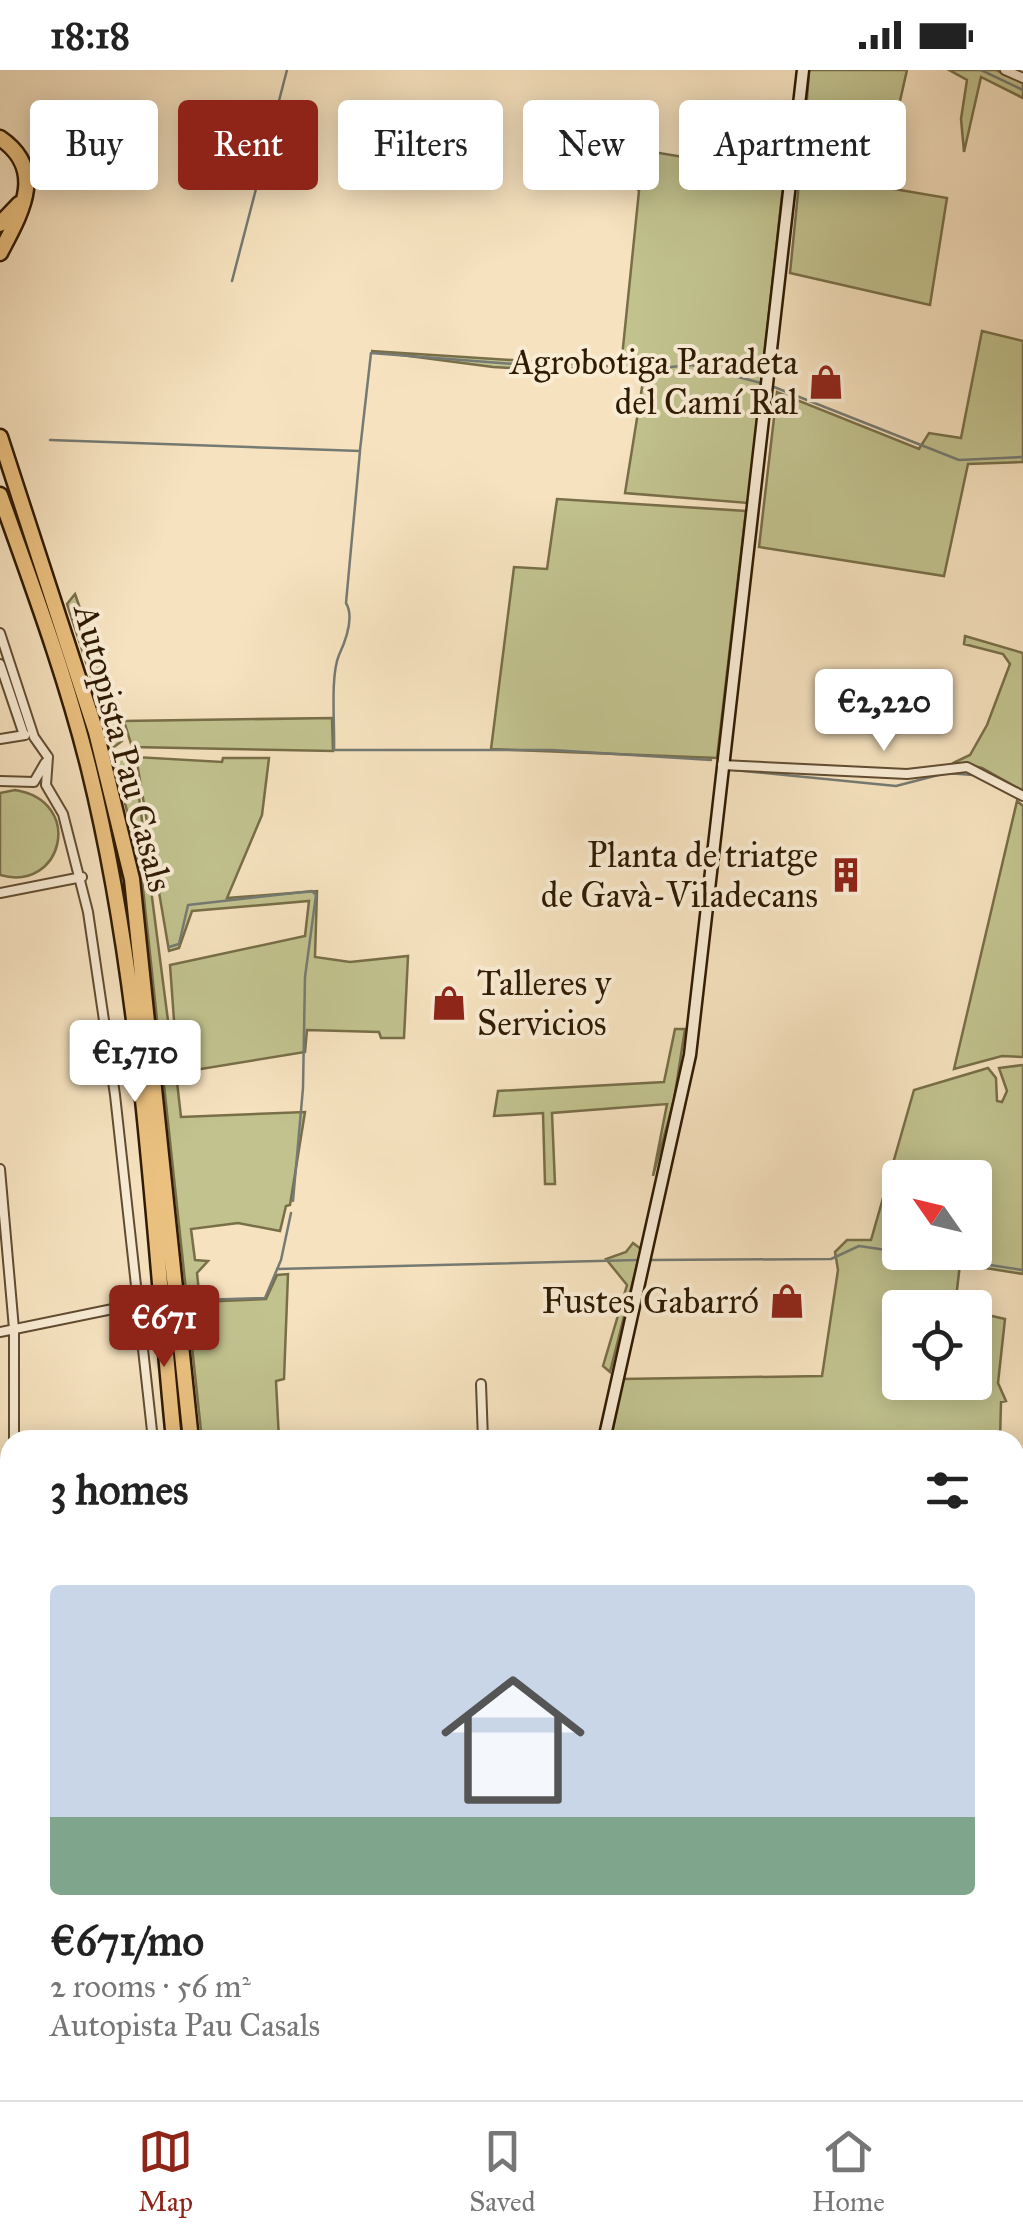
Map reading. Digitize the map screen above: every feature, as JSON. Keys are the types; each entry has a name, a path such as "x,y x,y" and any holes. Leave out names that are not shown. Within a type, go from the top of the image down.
{"highway":[{"path":"0,138 15,149 28,179 25,203 0,252"},
{"path":"0,224 19,203 25,169"},
{"name":"Autopista Pau Casals","path":"0,437 96,732 132,879 190,1430"},
{"name":"Autopista Pau Casals","path":"0,494 89,768 113,884 129,978 173,1430"}],"main road":[{"path":"606,1430 690,1055 803,70"}],"street":[{"path":"1005,70 1023,78"},
{"path":"0,633 29,736"},
{"path":"0,664 29,736 48,757 46,785 63,814 82,877 115,1095 152,1430"},
{"path":"0,738 29,736"},
{"path":"0,781 34,782 48,757"},
{"path":"722,765 908,774 968,767 1023,796"},
{"path":"0,893 82,877"},
{"path":"0,1169 14,1330 14,1430"},
{"path":"0,1332 137,1304"},
{"path":"482,1384 483,1430"}],"green space":[{"path":"809,70 907,70 900,100 807,100"},
{"path":"949,70 996,70 1023,82 1023,98 981,77 964,152 961,119 967,80"},
{"path":"659,153 679,156 679,190 783,190 748,503 625,493 644,375 493,367 371,351 621,367 639,191 659,190"},
{"path":"798,190 900,190 947,198 930,305 790,273"},
{"path":"982,331 1023,341 1023,462 968,464 944,576 759,547 777,392 919,449 929,433 961,438"},
{"path":"557,499 746,511 717,758 491,749 514,567 547,569"},
{"path":"75,594 119,720 122,741 114,747 67,604"},
{"path":"965,636 1023,653 1023,791 982,768 955,762 970,755 987,725 1010,664 1003,654 964,644"},
{"path":"332,718 333,751 132,747 124,721"},
{"path":"114,757 128,758 139,797 170,1036 175,1034 170,965 305,936 309,901 192,911 179,948 169,951 136,757 222,762 223,758 269,758 262,815 227,898 317,891 315,957 350,962 408,956 404,1038 381,1038 379,1032 307,1030 305,1052 176,1073 181,1117 305,1112 290,1205 286,1206 280,1231 238,1223 191,1229 195,1260 208,1261 197,1273 200,1302 266,1299 277,1275 288,1274 284,1379 276,1381 278,1430 201,1430 141,870"},
{"path":"15,790 37,798 51,810 58,826 51,859 39,871 22,877 0,875 0,793"},
{"path":"1017,801 1023,806 1023,1057 1002,1056 954,1069"},
{"path":"675,1029 685,1029 674,1100 653,1176 667,1104 552,1113 555,1184 545,1184 543,1113 494,1116 498,1091 664,1082"},
{"path":"1023,1065 1023,1274 992,1269 992,1160 894,1160 914,1090 988,1068 996,1078 997,1101 1002,1102 1007,1091 999,1068"},
{"path":"882,1202 882,1270 959,1270 957,1290 882,1290 882,1400 992,1400 992,1316 1005,1319 998,1383 1006,1401 1001,1402 1000,1430 613,1430 621,1379 822,1376 838,1270 835,1252 847,1240 871,1240"},
{"path":"633,1243 641,1249 610,1372 603,1366 627,1285 606,1259 626,1252"}],"waterway":[{"path":"232,281 287,70"},
{"path":"981,70 1023,90"},
{"path":"360,450 371,353 617,372 692,365 761,383"},
{"path":"774,387 959,460 1023,457"},
{"path":"50,440 360,451 346,603 349,623 335,675 334,750 552,750 711,760"},
{"path":"733,770 896,786 946,773 973,775"},
{"path":"169,947 179,944 188,905 312,891 316,895 305,977 303,1088 293,1201"},
{"path":"197,1300 265,1298 281,1260 291,1213"},
{"path":"652,1260 831,1259 859,1246 882,1249"},
{"path":"277,1269 637,1260"},
{"path":"992,1265 1023,1270"}],"place":[{"name":"Agrobotiga Paradeta del Camí Ral","path":"826,382"},
{"name":"Planta de triatge de Gavà-Viladecans","path":"846,875"},
{"name":"Talleres y Servicios","path":"449,1003"},
{"name":"Fustes Gabarró","path":"787,1301"}]}
